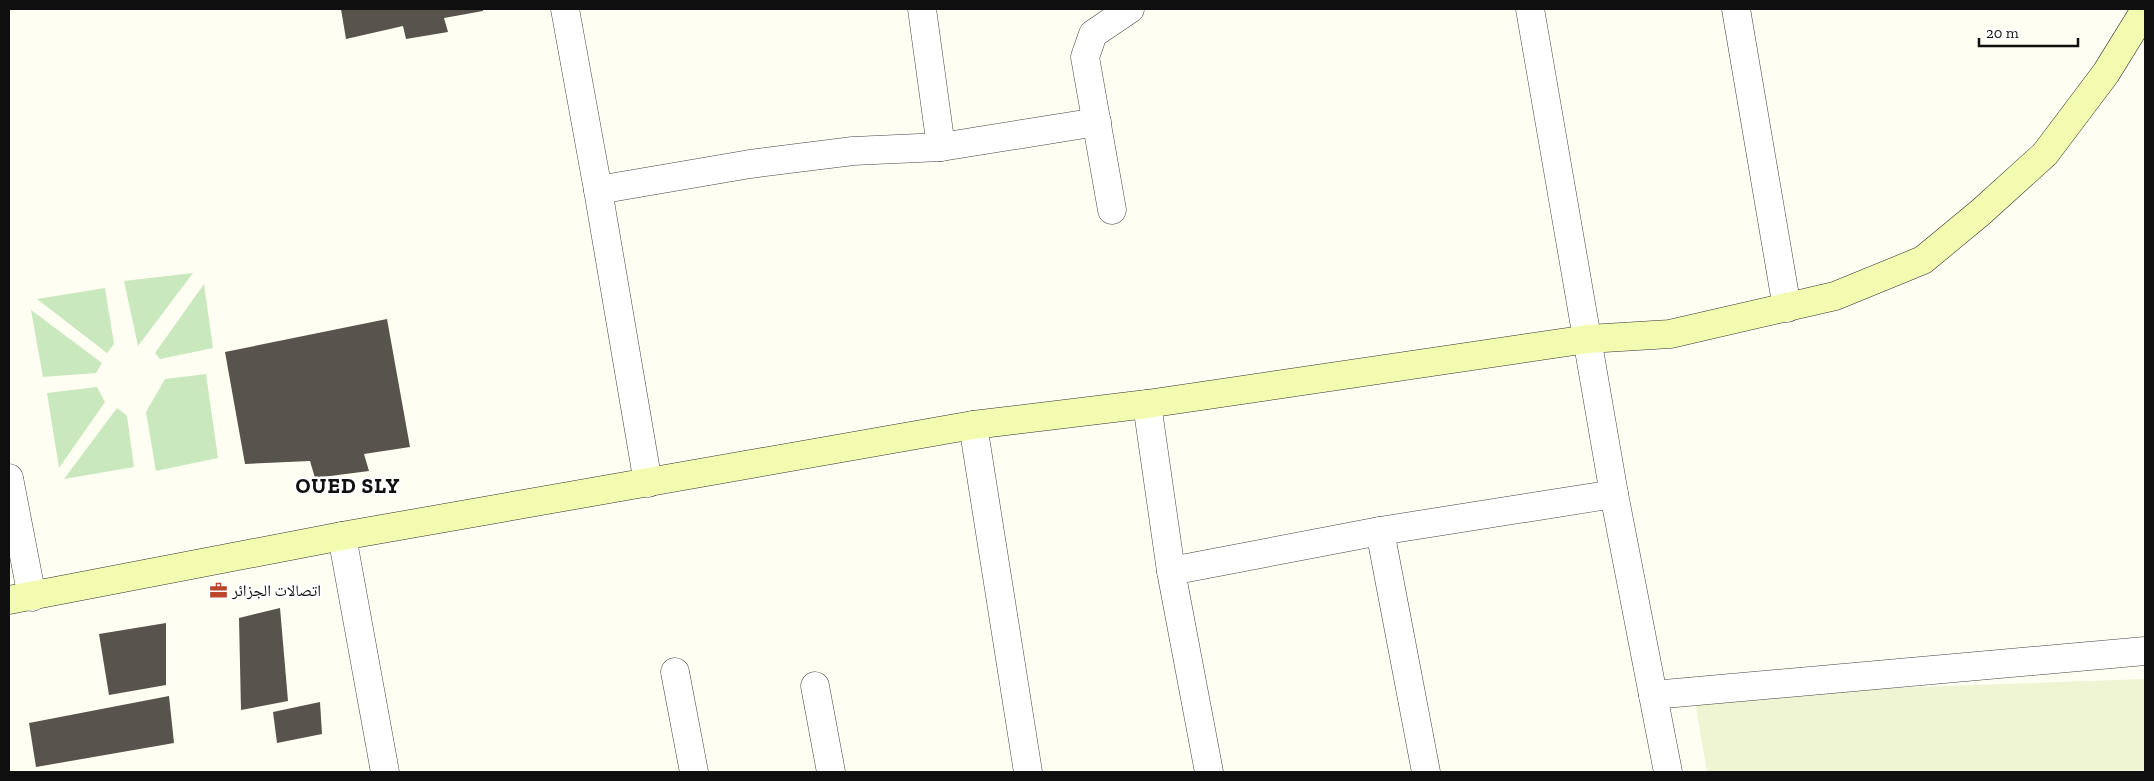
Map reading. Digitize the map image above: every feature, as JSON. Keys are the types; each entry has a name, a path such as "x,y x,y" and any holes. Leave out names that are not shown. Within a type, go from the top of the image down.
{"main road":[{"path":"20,598 342,536 974,425 1147,404 1588,339 1670,334 1834,296 1923,260 2045,154 2106,73 2145,10"}],"street":[{"path":"565,9 648,483"},
{"path":"922,9 941,147"},
{"path":"1112,210 1085,56 1093,34 1130,9"},
{"path":"1530,9 1614,494 1668,772"},
{"path":"1736,9 1787,308"},
{"path":"598,190 750,164 854,151 941,147 1097,122"},
{"path":"1147,404 1170,571 1209,772"},
{"path":"974,425 1028,772"},
{"path":"9,478 20,598"},
{"path":"1170,571 1380,531 1614,494"},
{"path":"1380,531 1426,772"},
{"path":"342,536 385,772"},
{"path":"1653,696 2145,651"},
{"path":"675,672 694,772"},
{"path":"815,686 831,772"}],"green space":[{"path":"193,273 138,346 124,281"},
{"path":"204,284 213,348 160,359 155,353"},
{"path":"105,288 114,344 107,353 37,299"},
{"path":"31,310 102,363 96,373 43,377"},
{"path":"206,374 218,458 156,471 146,412 165,379"},
{"path":"97,387 105,402 59,468 47,393"},
{"path":"117,408 127,416 134,467 64,479"},
{"path":"2145,679 2145,772 1707,772 1694,695"}],"building":[{"path":"341,9 483,9 483,11 444,18 448,32 406,39 403,26 346,39"},
{"path":"387,319 410,447 364,454 369,471 315,478 310,461 245,464 225,352"},
{"path":"280,608 288,701 241,710 239,618"},
{"path":"166,623 166,685 109,695 99,634"},
{"path":"169,696 174,743 36,767 29,723"},
{"path":"320,702 322,734 277,743 273,712"}],"place":[{"name":"اتصالات الجزائر","path":"218,590"}],"district":[{"name":"OUED SLY","path":"348,485"}]}
